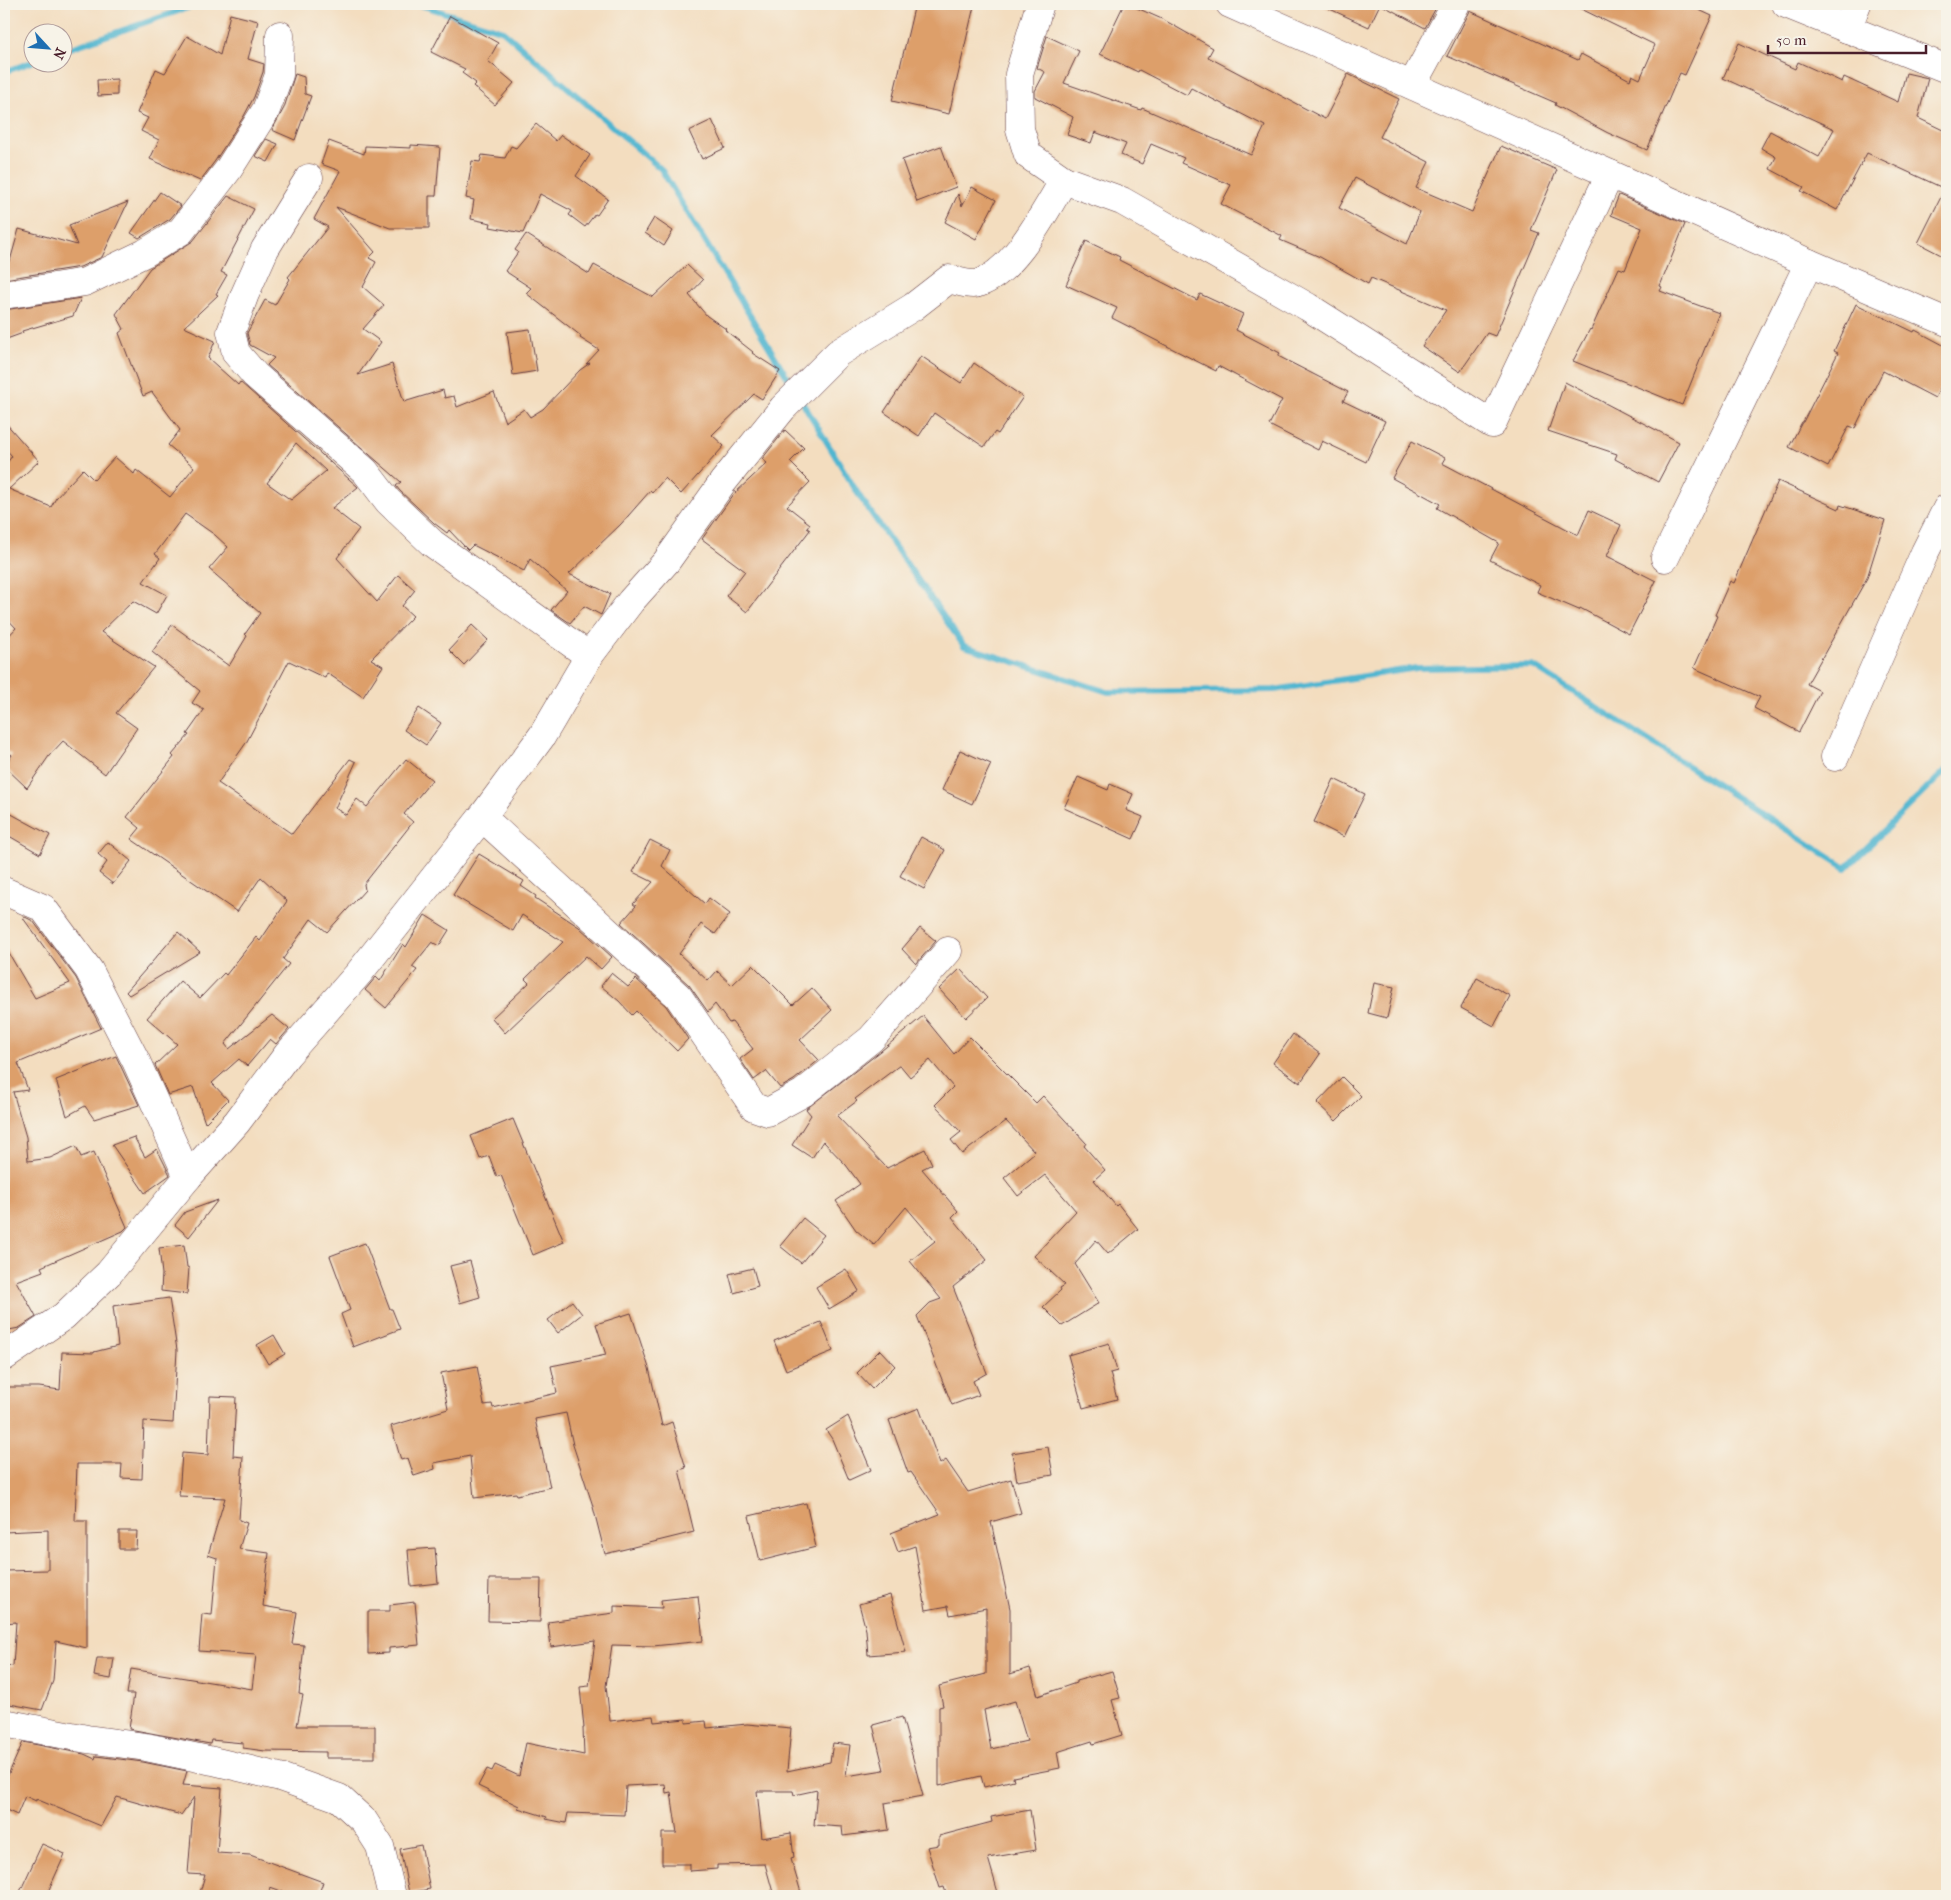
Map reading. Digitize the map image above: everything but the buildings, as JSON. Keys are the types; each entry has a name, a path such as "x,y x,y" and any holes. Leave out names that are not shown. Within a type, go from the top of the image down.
{"street":[{"path":"1040,4 1019,74 1020,128 1028,155 1064,180 1122,201 1308,308 1492,424 1610,174"},
{"path":"1230,4 1809,263 1947,322"},
{"path":"1412,85 1456,4"},
{"path":"1786,4 1947,69"},
{"path":"1847,29 1857,4"},
{"path":"4,295 85,282 145,253 181,231 228,170 266,110 280,75 280,35"},
{"path":"309,178 266,249 245,294 231,332 236,354 255,375 365,471 388,501 432,543 589,656"},
{"path":"4,1358 64,1316 109,1273 188,1177 237,1122 287,1055 359,973 482,817 542,736 589,656 631,601 666,562 723,482 783,408 838,353 913,307 949,279 977,284 999,273 1030,236 1064,180"},
{"path":"1665,558 1809,263"},
{"path":"1835,758 1925,552 1947,508"},
{"path":"482,817 678,996 754,1107 768,1112 803,1093 871,1039 948,951"},
{"path":"4,891 42,908 89,970 136,1061 188,1177"},
{"path":"4,1723 87,1739 146,1747 213,1761 280,1777 339,1798 364,1820 380,1846 392,1896"}],"waterway":[{"path":"72,48 199,4"},
{"path":"417,4 503,31 661,169 794,388"},
{"path":"4,72 22,66"},
{"path":"800,398 860,497 964,646 1108,692 1274,690 1417,668 1533,666 1846,868 1947,769"}]}
